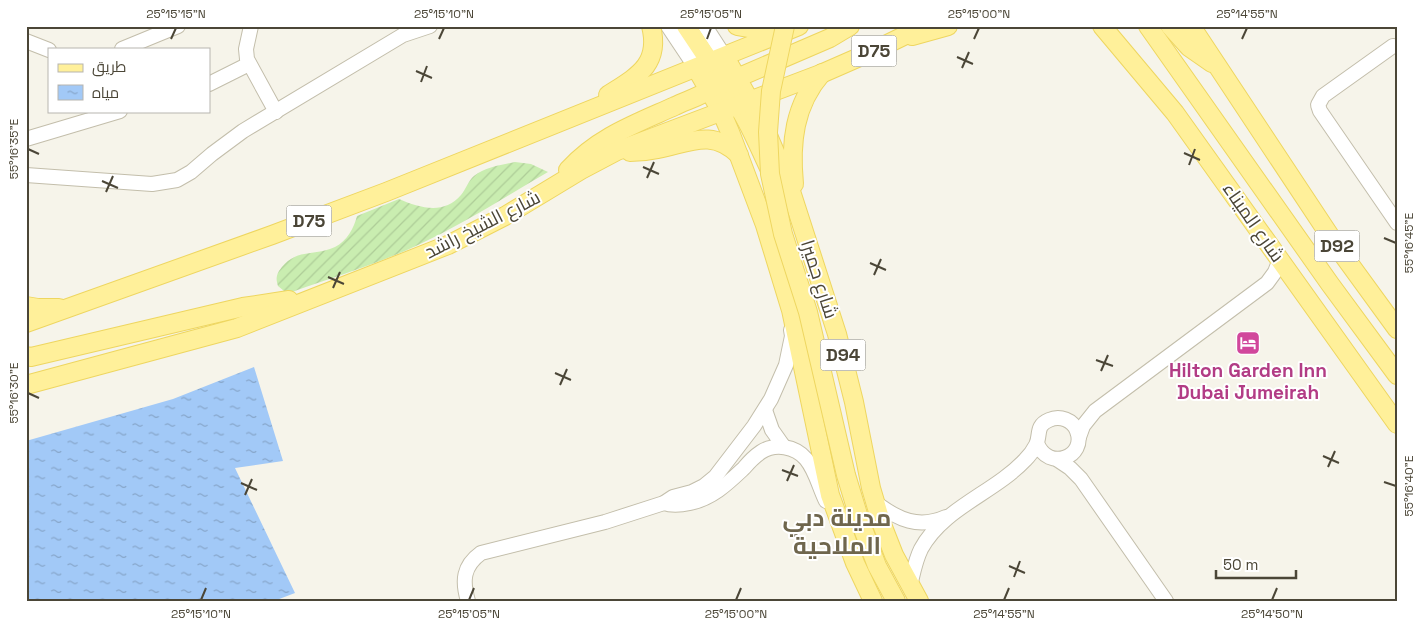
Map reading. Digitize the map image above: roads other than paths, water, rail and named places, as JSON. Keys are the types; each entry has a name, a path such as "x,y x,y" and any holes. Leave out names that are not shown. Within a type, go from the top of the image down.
{"main road":[{"path":"589,112 608,95 635,78 644,69 653,49 651,26"},
{"path":"686,26 710,62 725,64 724,84"},
{"path":"737,26 748,28 766,26"},
{"path":"784,26 771,91 768,132 770,174 783,234 808,312 846,475 860,521 877,566 896,601"},
{"name":"D75","path":"26,324 280,232 589,112 799,26"},
{"path":"559,183 577,160 599,142 724,84 830,38 850,26"},
{"name":"شارع الشيخ راشد","path":"26,385 229,330 448,245 505,216 617,151 823,72 871,52 900,31 924,26"},
{"path":"900,31 927,33 948,26"},
{"path":"1094,26 1124,53"},
{"name":"شارع الميناء","path":"1102,26 1175,113 1397,424"},
{"path":"1148,26 1330,284 1397,375"},
{"path":"1170,26 1189,46 1219,66"},
{"name":"D92","path":"1191,26 1333,241 1397,328"},
{"name":"شارع جميرا","path":"710,62 736,105 739,155 765,225 791,310 830,495 855,563 873,601"},
{"path":"798,212 793,175 794,131 798,114 806,96 823,72"},
{"name":"شارع جميرا","path":"724,84 736,105"},
{"path":"736,105 779,186 798,212"},
{"path":"617,151 645,152 701,139 719,142 730,147 739,155"},
{"name":"شارع جميرا","path":"798,212 840,342 875,502 890,547 915,593"},
{"path":"26,356 31,357 243,307 322,295"},
{"path":"26,306 50,308 74,306"}],"street":[{"path":"124,48 178,26"},
{"path":"251,26 246,49 249,64 276,112"},
{"path":"26,175 152,184 169,182 184,176 227,142 403,35 430,26"},
{"name":"شارع جميرا","path":"668,26 710,62"},
{"name":"شارع جميرا","path":"705,26 710,62"},
{"path":"26,41 48,50"},
{"path":"1393,46 1323,96 1318,105 1320,111 1397,222"},
{"path":"210,84 249,64"},
{"path":"26,139 117,112"},
{"path":"1078,437 1083,426 1095,411 1267,282 1275,272 1280,259"},
{"path":"1267,282 1294,279"},
{"path":"468,601 464,581 465,572 474,558 481,553 605,522 664,503 673,497 698,489 710,482 754,426 777,388 792,336 791,310"},
{"path":"765,410 772,430 784,447"},
{"path":"915,593 915,564 931,534 954,513 1016,468 1030,454 1037,443 1038,433 1043,423 1053,418 1066,419 1078,417 1095,411"},
{"path":"1016,468 1034,460 1064,459 1074,452 1078,443 1078,437 1075,426 1066,419"},
{"path":"1037,443 1043,454 1070,468 1081,479 1166,601"},
{"path":"664,503 672,505 683,504 707,497 727,484 761,452 772,448 784,447 795,450 808,460 828,503 839,519"},
{"path":"1074,452 1076,466 1081,479"},
{"path":"875,502 893,514 915,523 930,523 954,513"}],"water":[{"path":"254,367 283,461 235,468 295,593 274,601 26,601 26,441 173,399"}],"place":[{"name":"Hilton Garden Inn Dubai Jumeirah","path":"1248,343"}],"district":[{"name":"مدينة دبي الملاحية","path":"837,532"}]}
